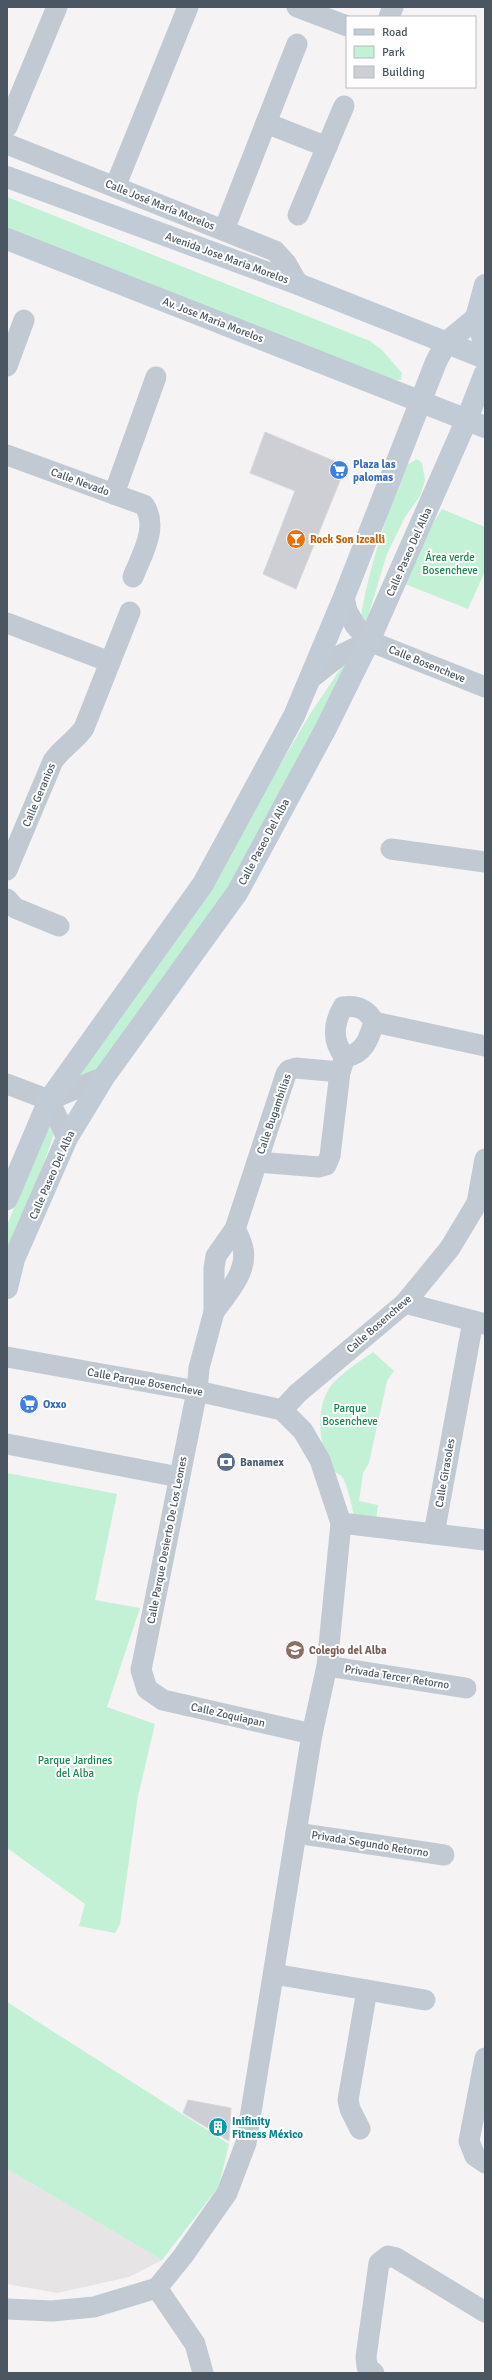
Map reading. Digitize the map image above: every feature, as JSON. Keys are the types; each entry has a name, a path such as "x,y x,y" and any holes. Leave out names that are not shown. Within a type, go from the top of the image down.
{"street":[{"path":"7,127 57,7"},
{"path":"115,187 188,7"},
{"path":"301,8 346,26"},
{"path":"224,230 297,44"},
{"path":"298,215 344,106"},
{"path":"266,123 327,147"},
{"name":"Calle José María Morelos","path":"7,144 275,251 286,263 298,284"},
{"name":"Avenida Jose Maria Morelos","path":"7,177 298,284 485,358"},
{"name":"Av. Jose Maria Morelos","path":"7,239 476,423"},
{"path":"485,285 476,318 485,345"},
{"path":"7,1200 49,1100 203,884 294,716 344,597 420,401 446,343 476,318"},
{"path":"7,366 24,320"},
{"name":"Calle Paseo Del Alba","path":"7,1288 14,1259 67,1138 104,1077 237,893 325,730 476,423 485,373"},
{"path":"114,494 156,377"},
{"name":"Calle Nevado","path":"7,455 144,505 150,513 152,527 133,577"},
{"name":"Calle Bosencheve","path":"344,597 347,611 355,625 369,641 485,687"},
{"name":"Calle Geranios","path":"7,870 53,761 61,750 77,738 84,728 130,612"},
{"path":"7,623 110,662"},
{"path":"310,679 340,656 369,641"},
{"path":"392,849 485,862"},
{"path":"7,899 16,908 59,926"},
{"path":"342,1065 335,1040 335,1028 343,1007 353,1006 362,1009 369,1013 374,1022 485,1046"},
{"name":"Calle Bugambilias","path":"197,1391 199,1368 214,1312 214,1268 216,1256 235,1229 286,1074 290,1070 296,1068 342,1065 364,1048 374,1022"},
{"name":"Calle Bugambilias","path":"257,1162 320,1167 326,1165 330,1156 342,1065"},
{"path":"7,1084 49,1100 104,1077"},
{"path":"49,1100 67,1138"},
{"name":"Calle Bosencheve","path":"282,1410 298,1393 405,1303 450,1248 477,1203 485,1159"},
{"name":"Calle Bugambilias","path":"214,1312 240,1273 244,1261 244,1249 235,1229"},
{"name":"Calle Girasoles","path":"405,1303 479,1322 434,1534"},
{"name":"Calle Parque Bosencheve","path":"7,1357 197,1391 282,1410"},
{"name":"Calle Parque Desierto De Los Leones","path":"147,1689 141,1670 197,1391"},
{"path":"7,2309 52,2311 94,2307 157,2288 183,2256 227,2193 246,2143 312,1734 327,1666 341,1523 320,1460 303,1431 282,1410"},
{"path":"7,1444 179,1477"},
{"path":"341,1523 485,1540"},
{"name":"Privada Tercer Retorno","path":"327,1666 466,1688"},
{"name":"Calle Zoquiapan","path":"147,1689 163,1700 312,1734"},
{"name":"Privada Segundo Retorno","path":"296,1833 444,1855"},
{"path":"274,1974 425,2000"},
{"path":"360,2129 350,2109 348,2100 367,1990"},
{"path":"485,2058 469,2141 475,2156 485,2162"},
{"path":"370,2370 366,2357 379,2263 388,2256 396,2258 485,2312"},
{"path":"157,2288 194,2344 203,2373"}],"shaded area":[{"path":"7,2169 162,2260 129,2277 57,2293 7,2284"}],"green space":[{"path":"7,197 370,341 382,350 402,373 401,380 386,379 7,230"},
{"path":"417,459 422,463 425,480 420,496 405,517 387,554 365,626 360,622 363,602 373,562 405,466"},
{"name":"Área verde Bosencheve","path":"442,509 485,527 485,571 468,609 400,582 421,542"},
{"path":"347,659 348,671 236,876 101,1068 72,1085 178,936 312,711"},
{"path":"51,1121 54,1134 7,1267 7,1225"},
{"name":"Parque Bosencheve","path":"373,1352 394,1371 387,1381 369,1463 363,1473 359,1501 378,1505 376,1521 354,1517 350,1497 343,1478 333,1470 327,1459 321,1436 320,1424 323,1401 334,1382"},
{"name":"Parque Jardines del Alba","path":"7,1473 117,1494 95,1600 140,1608 107,1707 155,1724 138,1796 120,1924 115,1933 79,1926 85,1904 7,1848"},
{"path":"7,2002 229,2144 219,2186 162,2260 7,2169"}],"building":[{"path":"265,432 346,466 296,589 263,574 295,491 250,473"},
{"name":"Inifinity Fitness México","path":"188,2100 231,2108 229,2141 183,2113"}],"place":[{"name":"Plaza las palomas","path":"339,470"},
{"name":"Rock Son Izcalli","path":"296,539"},
{"name":"Oxxo","path":"29,1404"},
{"name":"Banamex","path":"226,1462"},
{"name":"Colegio del Alba","path":"295,1650"},
{"name":"Inifinity Fitness México","path":"218,2127"}]}
